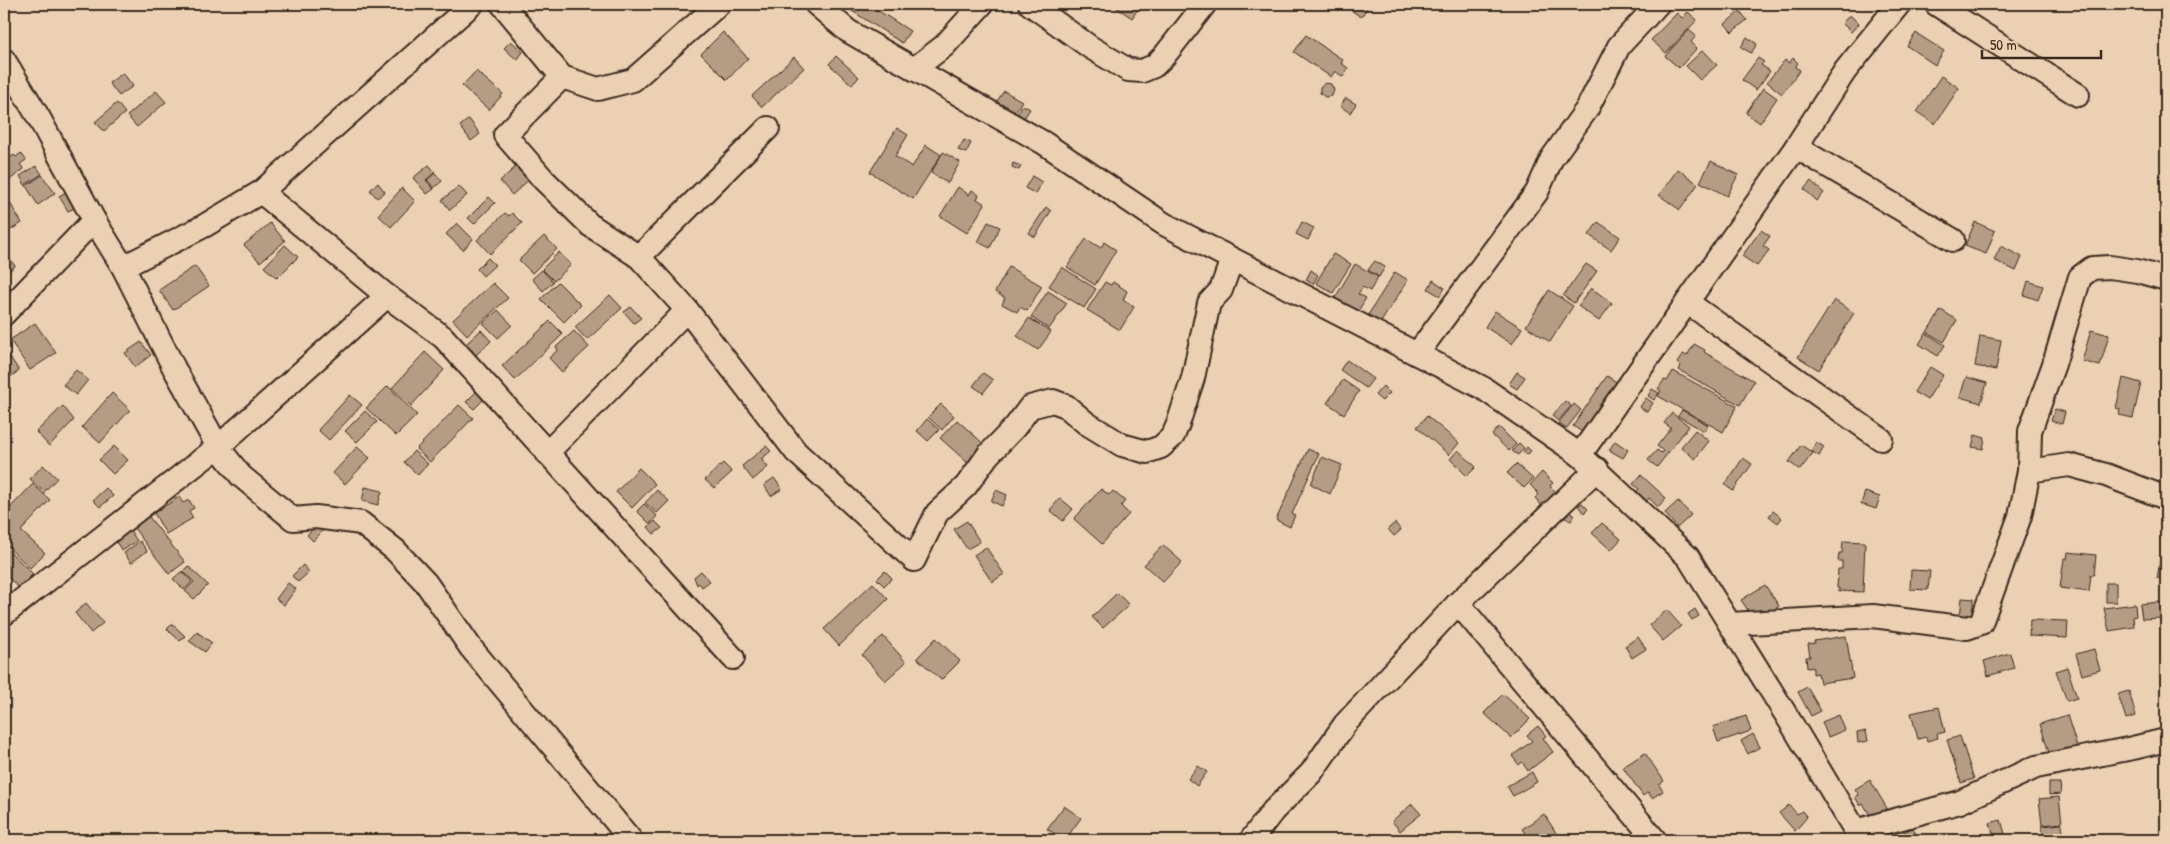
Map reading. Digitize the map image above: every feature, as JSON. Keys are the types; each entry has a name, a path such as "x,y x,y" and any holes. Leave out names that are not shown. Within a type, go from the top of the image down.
{"street":[{"path":"123,267 204,226 261,192 472,4"},
{"path":"502,4 562,77 598,89 633,80 719,4"},
{"path":"816,4 848,31 1044,143 1164,224 1483,388 1580,455 1688,557 1858,836 1960,802 2036,767 2166,740"},
{"path":"914,69 944,46 982,4"},
{"path":"1030,4 1090,47 1128,70 1142,71 1154,66 1165,55 1205,4"},
{"path":"1417,354 1537,192 1552,158 1587,109 1619,46 1658,4"},
{"path":"1580,455 1796,147 1844,71 1899,4"},
{"path":"1936,4 2078,95"},
{"path":"5,67 39,118 94,220 123,267 174,368 218,447 241,476 293,519 316,517 361,523 395,550 426,584 471,648 631,840"},
{"path":"562,77 505,135 544,180 590,225 639,257 686,310 796,452 914,560 937,514 966,486 988,455 1015,427 1030,407 1053,400 1066,406 1086,423 1122,445 1147,452 1160,447 1173,436 1193,378 1209,303 1220,290 1232,259"},
{"path":"639,257 768,128"},
{"path":"1796,147 1953,240"},
{"path":"261,192 386,296 443,337 733,658"},
{"path":"4,314 94,220"},
{"path":"1730,624 1873,616 1968,628 1981,623 2020,516 2029,470 2030,431 2054,364 2080,277 2092,268 2110,267 2138,271 2166,279"},
{"path":"4,614 218,447 386,296"},
{"path":"1687,302 1881,439"},
{"path":"547,454 686,310"},
{"path":"2029,470 2068,465 2106,475 2166,498"},
{"path":"1251,840 1273,811 1311,773 1345,724 1458,603 1597,469"},
{"path":"1458,603 1655,840"}],"building":[{"path":"853,4 868,4 910,31 902,43 849,9"},
{"path":"1111,4 1141,4 1132,18"},
{"path":"1154,4 1165,4 1162,9"},
{"path":"1342,4 1370,4 1361,17"},
{"path":"1740,11 1747,20 1732,32 1725,24"},
{"path":"1688,12 1697,20 1666,53 1651,40 1677,13 1682,18"},
{"path":"1850,15 1859,24 1851,32 1842,23"},
{"path":"1689,30 1696,36 1691,42 1697,48 1679,68 1665,56"},
{"path":"723,32 748,58 727,80 701,54"},
{"path":"1916,33 1944,51 1935,65 1907,46"},
{"path":"1306,35 1343,60 1341,63 1348,68 1343,77 1335,71 1331,77 1294,52"},
{"path":"1747,37 1757,44 1751,53 1741,47"},
{"path":"511,41 523,52 517,60 504,48"},
{"path":"1703,50 1717,65 1700,80 1686,66"},
{"path":"836,56 859,77 852,85 829,64"},
{"path":"794,57 804,68 762,107 752,96"},
{"path":"1758,58 1764,62 1761,65 1770,71 1756,90 1742,80"},
{"path":"1793,58 1798,63 1795,67 1800,70 1782,94 1767,82 1785,60 1789,63"},
{"path":"476,71 503,94 489,110 462,86"},
{"path":"123,73 133,86 119,96 109,83"},
{"path":"1941,76 1959,88 1935,124 1917,112"},
{"path":"1325,83 1331,84 1334,90 1332,96 1325,97 1320,93 1320,87"},
{"path":"1763,88 1777,98 1760,123 1746,113"},
{"path":"156,91 166,102 137,127 127,116"},
{"path":"1004,91 1022,101 1016,111 1003,104 1001,107 995,104"},
{"path":"1346,98 1356,104 1350,113 1340,106"},
{"path":"117,103 125,113 104,131 95,122"},
{"path":"1023,105 1030,109 1024,118 1017,114"},
{"path":"469,119 480,134 471,141 460,126"},
{"path":"897,128 908,135 895,156 912,167 926,145 941,155 913,199 870,172"},
{"path":"964,140 971,143 966,153 958,150"},
{"path":"943,152 960,162 948,183 931,173"},
{"path":"21,153 26,160 20,164 24,169 4,184 4,162 14,155 16,157"},
{"path":"1711,161 1738,175 1727,196 1700,182"},
{"path":"520,163 532,177 512,195 500,181"},
{"path":"1013,163 1021,166 1019,170 1012,167"},
{"path":"429,165 435,172 426,180 434,189 427,194 413,178"},
{"path":"36,166 42,174 25,185 20,176"},
{"path":"1678,169 1698,184 1680,210 1659,195"},
{"path":"435,173 442,181 434,188 427,180"},
{"path":"42,175 55,193 38,205 26,186"},
{"path":"1032,176 1042,182 1036,194 1025,188"},
{"path":"1811,181 1824,193 1817,201 1804,189"},
{"path":"378,183 385,192 377,198 370,190"},
{"path":"459,186 467,195 450,210 442,200"},
{"path":"958,187 969,195 972,190 979,195 977,199 985,204 967,233 940,216"},
{"path":"402,188 415,201 391,227 378,215"},
{"path":"66,192 75,208 68,211 59,196"},
{"path":"4,193 22,223 4,234"},
{"path":"489,197 495,203 474,224 468,218"},
{"path":"1046,207 1051,211 1035,237 1029,233"},
{"path":"505,213 509,216 512,213 522,223 490,254 477,240"},
{"path":"988,222 1000,227 990,248 978,242"},
{"path":"1302,222 1314,228 1308,240 1296,234"},
{"path":"1598,222 1620,237 1611,250 1589,235"},
{"path":"1975,222 1995,231 1986,254 1965,246"},
{"path":"270,223 285,241 260,262 244,245"},
{"path":"457,223 473,239 463,250 446,234"},
{"path":"1761,230 1770,236 1763,246 1769,250 1757,266 1742,256"},
{"path":"544,236 557,249 532,273 519,260"},
{"path":"1086,239 1101,248 1104,242 1116,250 1095,285 1067,267"},
{"path":"285,245 298,257 277,278 264,267"},
{"path":"2001,246 2022,257 2016,271 1994,260"},
{"path":"559,252 571,265 554,281 542,269"},
{"path":"1333,254 1351,264 1333,293 1316,283"},
{"path":"8,256 15,266 6,273 4,259"},
{"path":"488,258 495,265 483,276 477,269"},
{"path":"1375,261 1385,267 1379,277 1368,270"},
{"path":"1355,264 1378,277 1370,291 1363,287 1358,294 1366,298 1355,316 1332,303"},
{"path":"1586,264 1597,271 1574,303 1563,296"},
{"path":"195,266 209,286 173,310 159,290"},
{"path":"1009,267 1042,286 1027,311 1020,307 1017,312 1002,304 1005,298 995,292"},
{"path":"1062,267 1096,289 1084,308 1049,286"},
{"path":"542,270 553,282 543,291 532,279"},
{"path":"1311,270 1318,275 1313,284 1306,280"},
{"path":"1395,272 1408,280 1381,322 1368,315"},
{"path":"1433,280 1445,288 1440,296 1428,289"},
{"path":"2028,281 2043,286 2038,300 2024,295"},
{"path":"558,282 581,305 564,322 541,299"},
{"path":"1105,282 1111,285 1113,282 1127,291 1123,300 1134,307 1120,330 1087,310"},
{"path":"493,283 508,298 467,335 453,320"},
{"path":"1591,288 1612,303 1599,321 1578,306"},
{"path":"1549,290 1573,306 1550,342 1526,326"},
{"path":"1048,291 1067,303 1049,329 1031,317"},
{"path":"610,295 622,308 587,340 575,327"},
{"path":"1834,300 1854,313 1819,370 1798,357"},
{"path":"631,307 641,318 634,323 624,312"},
{"path":"498,310 512,325 498,338 483,323"},
{"path":"1941,310 1957,320 1944,342 1927,332"},
{"path":"1495,311 1522,328 1512,344 1485,327"},
{"path":"1029,318 1051,332 1038,350 1017,336"},
{"path":"550,321 563,334 515,380 502,366"},
{"path":"35,323 56,353 30,370 10,340"},
{"path":"481,330 491,341 476,355 466,344"},
{"path":"2091,330 2109,335 2100,366 2082,361"},
{"path":"574,331 589,347 562,372 549,358 558,350 556,347"},
{"path":"1926,333 1945,345 1938,356 1919,344"},
{"path":"1980,336 2001,340 1996,370 1975,366"},
{"path":"141,342 151,355 135,367 125,353"},
{"path":"1694,344 1705,350 1704,352 1754,381 1740,405 1679,370 1681,366 1677,363 1683,354 1687,356"},
{"path":"4,350 19,371 4,381"},
{"path":"425,352 444,370 411,406 392,388"},
{"path":"1347,360 1373,379 1366,388 1340,370"},
{"path":"1930,367 1943,375 1927,400 1914,392"},
{"path":"76,370 88,380 76,395 63,385"},
{"path":"1673,371 1737,406 1723,432 1658,396 1661,391 1658,389 1664,380 1667,381"},
{"path":"1517,372 1525,377 1517,389 1509,384"},
{"path":"983,373 993,380 983,393 973,386"},
{"path":"1607,376 1621,385 1587,435 1573,426"},
{"path":"1966,377 1987,383 1981,403 1960,397"},
{"path":"2123,378 2141,383 2133,418 2119,415 2120,409 2116,408"},
{"path":"1343,380 1359,391 1344,414 1327,403"},
{"path":"388,386 417,415 396,436 366,408"},
{"path":"1383,386 1390,393 1382,401 1375,395"},
{"path":"1652,389 1659,393 1654,400 1648,396"},
{"path":"477,391 485,398 474,409 466,402"},
{"path":"112,393 130,410 100,443 82,427"},
{"path":"350,395 362,405 329,440 318,430"},
{"path":"1646,398 1653,403 1647,412 1640,407"},
{"path":"1565,401 1571,406 1558,421 1552,416"},
{"path":"941,404 954,416 942,430 928,417"},
{"path":"1574,404 1581,410 1566,429 1558,423"},
{"path":"459,405 473,418 430,462 416,449"},
{"path":"63,406 74,420 49,446 36,432"},
{"path":"2055,409 2065,412 2062,424 2051,421"},
{"path":"1682,410 1708,425 1704,431 1678,416"},
{"path":"365,411 377,422 357,442 345,431"},
{"path":"1672,413 1689,426 1657,467 1648,460 1657,450 1661,453 1663,451 1657,446 1671,428 1664,423"},
{"path":"1427,416 1459,443 1449,455 1417,427"},
{"path":"927,419 939,430 928,441 917,431"},
{"path":"957,420 986,446 969,464 940,438"},
{"path":"4,426 9,432 4,436"},
{"path":"1499,427 1516,444 1509,451 1492,435"},
{"path":"1695,430 1709,441 1695,459 1681,447"},
{"path":"1975,435 1985,438 1983,449 1972,447"},
{"path":"1615,441 1628,450 1623,458 1609,450"},
{"path":"1816,442 1824,447 1819,456 1811,451"},
{"path":"1519,443 1524,448 1518,455 1512,451"},
{"path":"1801,445 1813,453 1800,470 1789,462"},
{"path":"114,446 128,460 113,474 99,460"},
{"path":"766,446 771,451 761,459 768,467 753,480 742,466"},
{"path":"357,447 370,458 345,484 333,473"},
{"path":"1527,447 1531,451 1527,455 1523,452"},
{"path":"1308,449 1319,454 1292,514 1295,515 1290,527 1276,520"},
{"path":"1458,450 1476,467 1467,476 1450,459"},
{"path":"414,451 428,464 418,475 404,462"},
{"path":"1322,457 1342,465 1330,494 1311,484"},
{"path":"1743,458 1752,464 1733,491 1725,485"},
{"path":"723,463 732,472 714,488 705,480"},
{"path":"1516,464 1533,479 1524,488 1507,473"},
{"path":"43,465 57,478 44,492 30,479"},
{"path":"639,468 655,484 632,508 616,492"},
{"path":"1542,472 1553,483 1550,486 1558,494 1544,508 1535,498 1539,494 1530,485"},
{"path":"1641,475 1666,498 1658,507 1649,498 1646,502 1636,492 1639,489 1633,484"},
{"path":"774,478 782,489 771,496 764,485"},
{"path":"33,484 50,500 21,531 45,553 30,568 4,543 4,514"},
{"path":"365,487 382,491 378,505 362,501"},
{"path":"106,488 113,496 100,507 93,500"},
{"path":"1101,489 1109,495 1113,491 1125,501 1121,506 1129,514 1102,544 1074,519"},
{"path":"657,490 669,501 657,513 645,503"},
{"path":"996,490 1007,495 1002,506 991,501"},
{"path":"1865,492 1880,497 1876,509 1861,504"},
{"path":"179,497 183,503 189,500 194,508 189,511 193,518 166,534 154,513"},
{"path":"1060,498 1073,509 1063,521 1050,510"},
{"path":"1678,501 1691,515 1677,528 1665,513"},
{"path":"1582,503 1588,509 1584,513 1578,506"},
{"path":"644,504 657,516 650,524 637,511"},
{"path":"1773,511 1782,518 1778,523 1769,516"},
{"path":"145,512 185,562 169,574 130,523"},
{"path":"1569,512 1575,515 1571,521 1565,518"},
{"path":"322,519 328,526 313,541 307,535"},
{"path":"655,521 662,528 654,534 648,527"},
{"path":"967,521 980,542 967,549 954,529"},
{"path":"1395,523 1401,530 1394,536 1388,529"},
{"path":"1602,523 1621,539 1611,550 1592,533"},
{"path":"126,524 137,541 122,551 111,534"},
{"path":"140,541 147,551 131,563 124,553"},
{"path":"1843,541 1865,542 1863,592 1839,591 1839,588 1837,588 1838,569 1842,569 1842,561 1838,561 1839,553 1842,553"},
{"path":"1163,545 1182,562 1163,582 1144,565"},
{"path":"4,546 33,574 19,588 4,573"},
{"path":"986,547 1004,574 992,582 974,555"},
{"path":"2068,552 2096,555 2094,575 2091,575 2089,592 2060,588 2064,558 2067,559"},
{"path":"2161,556 2166,557 2166,580 2157,578"},
{"path":"303,565 309,572 298,582 292,576"},
{"path":"188,566 208,585 194,599 185,591 194,582 183,571"},
{"path":"1911,570 1930,571 1928,590 1910,589"},
{"path":"182,571 192,582 184,590 173,579"},
{"path":"701,571 710,581 702,587 699,583 697,585 694,577"},
{"path":"885,571 892,578 884,586 877,579"},
{"path":"288,583 296,589 284,605 276,599"},
{"path":"873,583 888,599 839,646 824,629"},
{"path":"2106,583 2116,583 2116,602 2106,602"},
{"path":"1765,585 1779,606 1756,622 1741,600"},
{"path":"1117,593 1129,605 1103,628 1092,617"},
{"path":"1962,598 1974,599 1971,619 1960,617"},
{"path":"2160,602 2161,618 2142,619 2140,604"},
{"path":"86,603 103,623 91,633 75,613"},
{"path":"2135,604 2136,616 2133,617 2134,627 2109,631 2104,608"},
{"path":"1695,609 1699,616 1692,620 1688,614"},
{"path":"1667,610 1681,626 1663,641 1649,625"},
{"path":"2030,620 2068,621 2067,638 2029,636"},
{"path":"172,624 185,636 180,641 167,629"},
{"path":"197,632 212,643 205,652 189,641"},
{"path":"883,636 906,662 885,681 862,655"},
{"path":"1846,636 1853,678 1820,683 1818,673 1813,674 1813,667 1807,668 1806,657 1810,657 1808,644 1815,643 1814,641"},
{"path":"1638,637 1646,649 1632,658 1625,646"},
{"path":"936,638 960,661 941,680 917,658"},
{"path":"2094,649 2100,670 2082,675 2076,654"},
{"path":"2010,653 2014,668 1988,676 1984,661"},
{"path":"2067,667 2077,698 2067,701 2056,671"},
{"path":"1807,687 1821,711 1811,716 1798,692"},
{"path":"2129,691 2136,716 2126,719 2118,694"},
{"path":"1503,694 1530,719 1511,738 1484,713"},
{"path":"1939,707 1945,732 1937,734 1938,738 1927,741 1926,737 1918,739 1911,713"},
{"path":"1839,715 1845,730 1828,737 1822,722"},
{"path":"2067,715 2078,750 2051,759 2040,724"},
{"path":"1746,716 1751,731 1718,742 1713,727"},
{"path":"1538,726 1546,736 1543,738 1553,752 1528,771 1522,762 1519,765 1512,756 1532,741 1527,735"},
{"path":"1866,731 1868,741 1858,743 1857,733"},
{"path":"1753,734 1760,747 1748,754 1741,741"},
{"path":"1960,736 1974,779 1961,783 1947,740"},
{"path":"1645,753 1664,781 1659,785 1663,791 1652,798 1648,792 1643,796 1623,767"},
{"path":"1198,766 1207,772 1197,786 1188,779"},
{"path":"1532,772 1537,782 1513,796 1507,786"},
{"path":"1870,780 1888,810 1872,819 1863,803 1860,805 1855,797 1859,795 1855,789"},
{"path":"2049,783 2060,783 2061,794 2049,795"},
{"path":"2059,797 2062,823 2042,825 2039,799"},
{"path":"1412,804 1421,814 1400,831 1392,821"},
{"path":"1789,805 1797,814 1802,811 1807,817 1795,831 1779,813"},
{"path":"1064,806 1081,818 1065,840 1047,829"},
{"path":"1544,814 1560,839 1530,840 1522,829"},
{"path":"2001,820 2005,834 1994,838 1990,823"},
{"path":"2062,824 2064,839 2043,840 2042,826"},
{"path":"1913,828 1919,840 1905,840 1901,833"},
{"path":"1897,830 1902,840 1879,839"}]}
